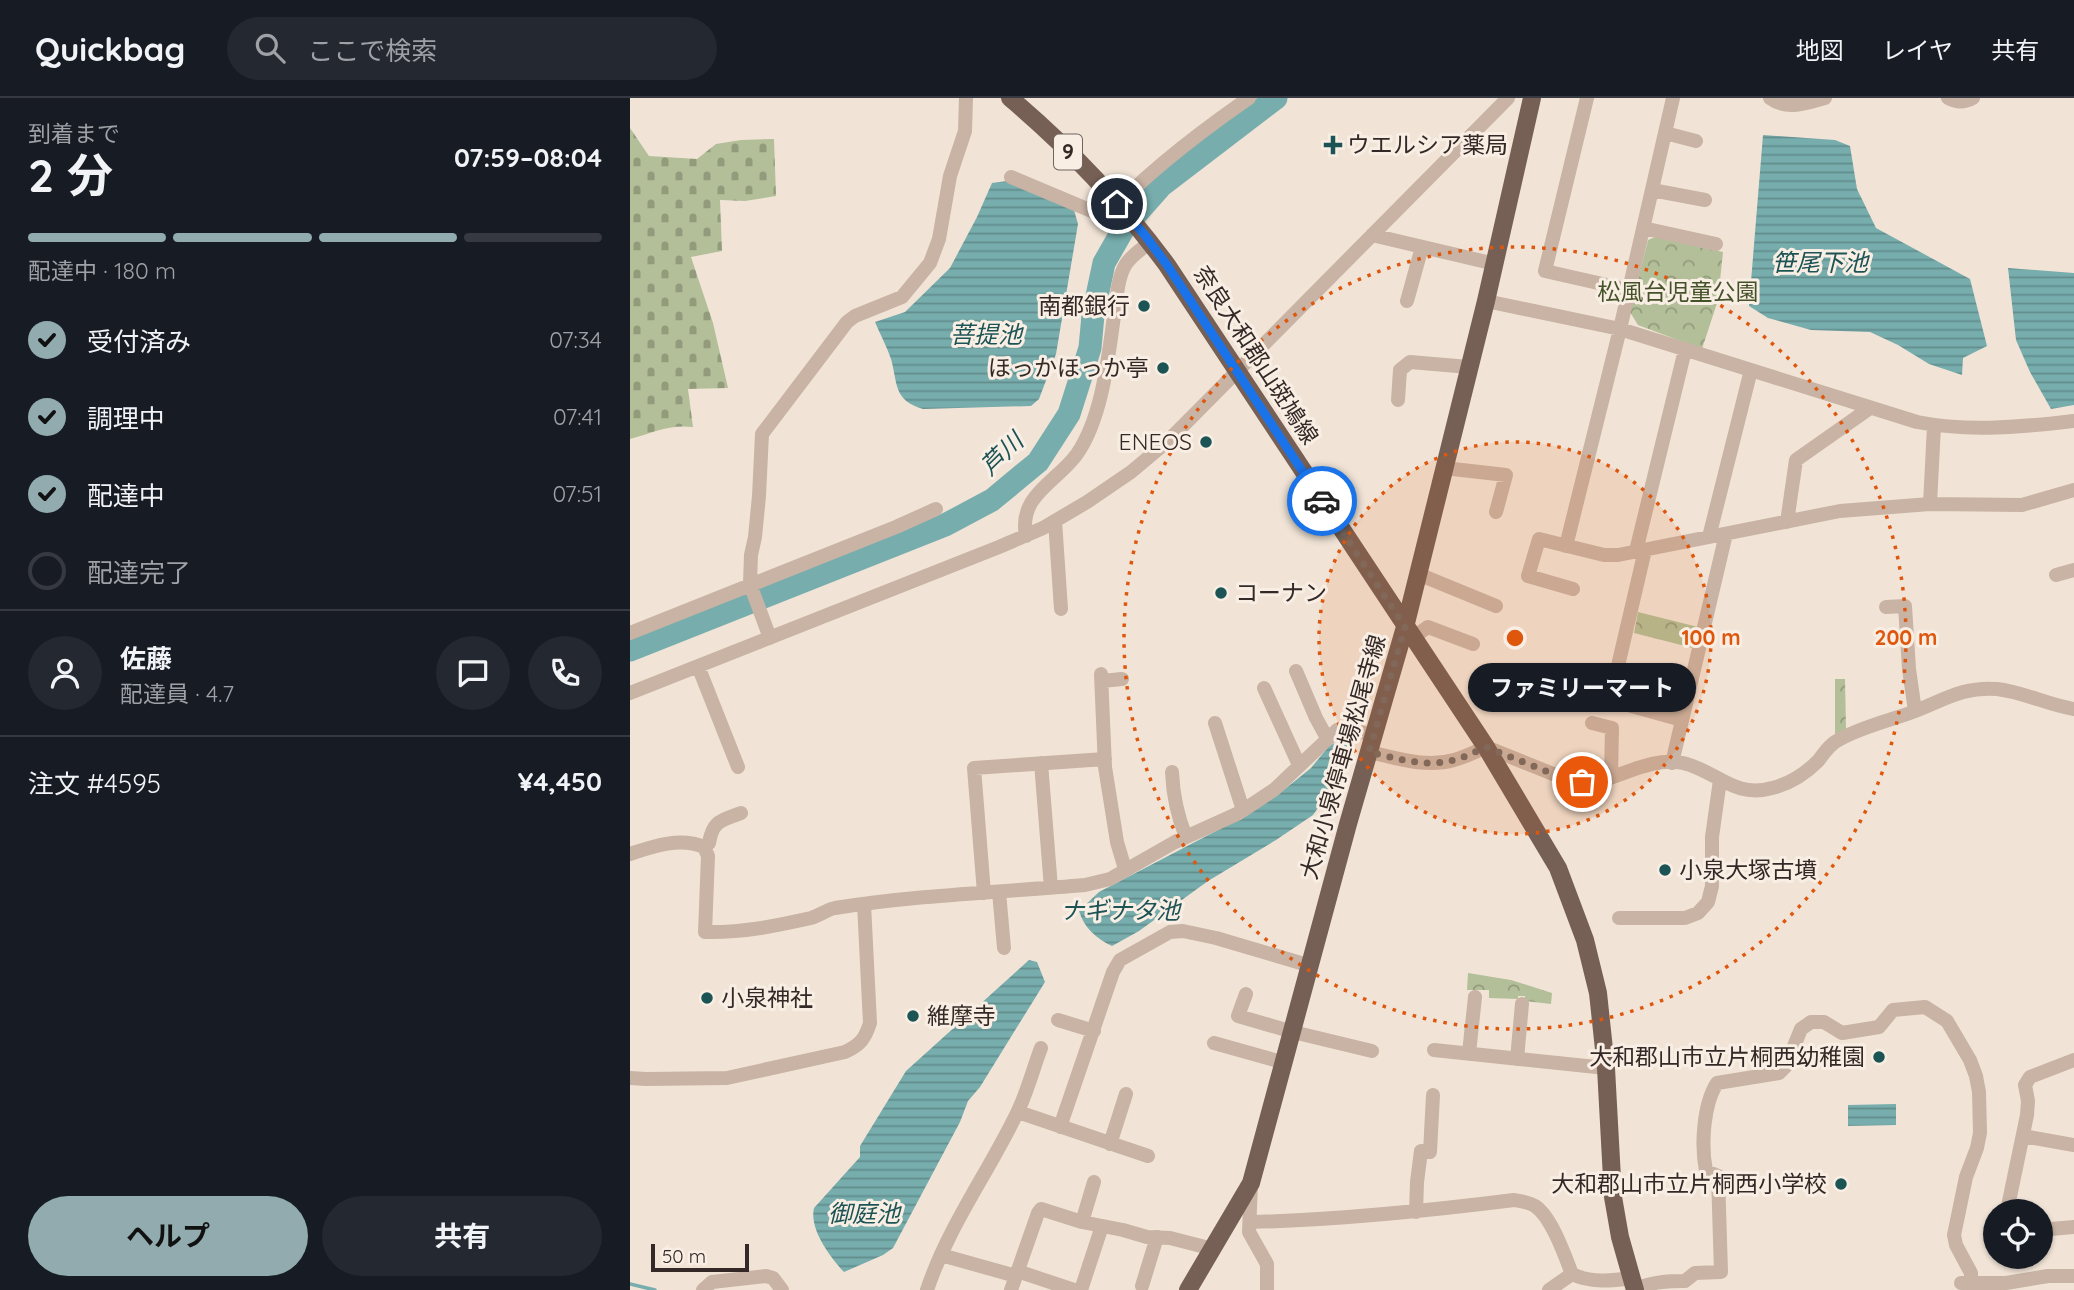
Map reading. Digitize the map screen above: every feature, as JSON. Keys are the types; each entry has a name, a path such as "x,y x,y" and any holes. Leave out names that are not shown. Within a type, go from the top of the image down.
{"main road":[{"name":"奈良大和郡山斑鳩線","path":"1010,98 1035,120 1147,238 1486,747 1558,868 1585,940 1598,993 1606,1068 1613,1197 1620,1237 1634,1286"},
{"name":"大和小泉停車場松尾寺線","path":"1188,1290 1251,1183 1371,744 1408,632 1418,574 1486,301 1532,98"}],"street":[{"path":"770,638 750,584 762,434 847,322 855,316 902,297 930,262 939,239 950,176 965,131 966,98"},
{"path":"1011,177 1106,217 1215,122 1249,98"},
{"path":"630,693 964,562 1026,536 1087,502 1131,472 1168,441 1508,98"},
{"path":"1587,98 1545,271 1629,290"},
{"path":"1566,546 1620,329 1673,98"},
{"path":"1770,98 1784,106 1797,106 1825,98"},
{"path":"1948,98 1955,102 1967,102 1973,98"},
{"path":"1665,133 1696,141"},
{"path":"1652,190 1705,201"},
{"path":"1643,228 1716,244"},
{"path":"1372,235 1494,264"},
{"path":"1026,536 1025,513 1031,502 1070,463 1093,421 1104,379 1120,281 1126,265 1147,238"},
{"path":"1407,302 1422,247"},
{"path":"1486,301 1620,329 1934,426 2025,427 2074,421"},
{"path":"1682,720 1610,700 1685,350"},
{"path":"1398,400 1400,370 1410,362 1469,367"},
{"path":"1709,537 1751,370"},
{"path":"1787,522 1796,460 1870,408"},
{"path":"1930,504 1934,426"},
{"path":"1444,468 1506,475 1496,512"},
{"path":"1573,589 1528,576 1539,539 1604,555 1618,555 1840,512 1930,504 2022,505 2074,490"},
{"path":"630,633 936,509"},
{"path":"1055,521 1060,609"},
{"path":"1672,763 1726,534"},
{"path":"2056,575 2074,570"},
{"path":"1418,574 1496,606"},
{"path":"1886,607 1905,606 1915,711"},
{"path":"1408,632 1428,627 1473,644"},
{"path":"698,666 738,767"},
{"path":"1296,671 1327,738"},
{"path":"1122,679 1101,678 1110,806 1125,869"},
{"path":"1264,688 1299,765"},
{"path":"630,854 664,843 696,844 704,847 708,856 705,932 733,933 815,917 831,909 864,904 1085,885 1110,879 1186,837 1244,810 1275,789 1327,738 1342,729 1418,763 1455,760 1486,747 1568,780 1598,781 1644,766 1681,763 1740,789 1752,791 1774,788 1803,774 1818,761 1827,748 1839,740 1954,694 1975,689 1997,689 2074,709"},
{"path":"1215,723 1244,810"},
{"path":"1592,723 1612,728 1611,777"},
{"path":"984,894 974,768 1105,759"},
{"path":"1041,763 1051,888"},
{"path":"1172,772 1174,798 1186,837"},
{"path":"1619,918 1685,918 1698,913 1709,902 1712,886 1712,837 1720,780"},
{"path":"704,847 709,843 711,830 716,822 741,813"},
{"path":"999,892 1004,948"},
{"path":"630,1078 727,1078 845,1052 858,1046 866,1037 870,1023 864,904"},
{"path":"1060,1127 1113,972 1120,960 1170,932 1183,931 1216,938 1311,967"},
{"path":"1246,994 1238,1016 1372,1051"},
{"path":"1469,1054 1475,997"},
{"path":"1517,1059 1522,1004"},
{"path":"1250,1222 1416,1212 1514,1200 1535,1205 1544,1213 1572,1274 1578,1277 1634,1286 1664,1281 1685,1282 1695,1273 1721,1272 1718,1176 1706,1171 1702,1152 1710,1095 1717,1083 1779,1073 1786,1066 1801,1030 1811,1021 1824,1022 1842,1033 1880,1027 1893,1010 1925,1007 1947,1021 1952,1028 1970,1060 1979,1092 1980,1133 1966,1177 1954,1235 1956,1245 1971,1273 1966,1283 2006,1283 2048,1276 2074,1276"},
{"path":"1058,1020 1094,1031"},
{"path":"1214,1043 1285,1063"},
{"path":"927,1290 966,1204 1018,1112 1041,1048"},
{"path":"1434,1050 1606,1068"},
{"path":"2010,1199 2024,1136 2028,1101 2025,1085 2031,1077 2074,1060"},
{"path":"1110,1144 1126,1094"},
{"path":"1416,1212 1421,1151 1430,1152 1433,1096"},
{"path":"1018,1112 1148,1156"},
{"path":"2024,1136 2074,1145"},
{"path":"1082,1222 1094,1182"},
{"path":"1251,1183 1251,1239 1267,1264 1267,1290"},
{"path":"1015,1279 1041,1209 1082,1222 1213,1249"},
{"path":"1082,1290 1102,1226"},
{"path":"2053,1229 2074,1227"},
{"path":"1142,1286 1157,1237"},
{"path":"941,1255 1015,1279 1074,1290"},
{"path":"1550,1289 1572,1274"},
{"path":"703,1290 712,1282 766,1276 774,1278 782,1290"}],"green space":[{"path":"630,128 649,156 697,159 716,144 774,139 776,196 745,201 720,200 722,251 691,257 713,323 728,388 688,389 693,427 669,428 630,439"},
{"name":"松風台児童公園","path":"1655,237 1723,252 1718,300 1702,349 1638,325 1630,312 1648,240"},
{"path":"1638,612 1698,627 1693,648 1634,633"},
{"path":"1835,679 1845,679 1846,729 1835,734"},
{"path":"1468,973 1511,980 1552,993 1551,1004 1525,1001 1525,996 1518,996 1518,999 1489,998 1489,990 1467,990"}],"water":[{"name":"笹尾下池","path":"1763,135 1835,140 1850,146 1857,189 1876,228 1970,279 1987,346 1963,358 1962,375 1929,364 1870,332 1811,330 1768,318 1749,306"},
{"name":"菩提池","path":"1007,181 1074,210 1078,224 1056,354 1039,399 1031,406 923,409 906,401 898,390 891,359 875,322 905,312 950,268 992,183"},
{"path":"2008,268 2074,273 2074,405 2051,409 2030,372 2016,340"},
{"name":"ナギナタ池","path":"1340,740 1348,744 1347,752 1330,791 1313,815 1208,881 1139,931 1112,946 1088,928 1079,911 1099,892 1239,819 1275,797 1311,768 1329,746"},
{"name":"御庭池","path":"1029,960 1037,962 1045,982 980,1087 968,1101 960,1122 893,1248 844,1272 827,1251 818,1234 813,1216 814,1208 860,1157 860,1146 906,1071"},
{"path":"1896,1104 1896,1125 1848,1126 1848,1105"}],"waterway":[{"name":"芦川","path":"630,650 945,525 992,500 1038,462 1069,414 1090,348 1093,315 1104,263 1124,228 1162,185 1276,98"},
{"path":"630,1284 655,1290"}],"way so far":[{"path":"1322,501 1405,627 1369,752 1418,763 1440,763 1486,747 1568,780 1582,782"}],"place":[{"name":"ウエルシア薬局","path":"1333,145"},
{"name":"南都銀行","path":"1144,306"},
{"name":"ほっかほっか亭","path":"1163,368"},
{"name":"ENEOS","path":"1206,442"},
{"name":"コーナン","path":"1221,593"},
{"name":"ファミリーマート","path":"1582,782"},
{"name":"小泉大塚古墳","path":"1665,870"},
{"name":"小泉神社","path":"707,998"},
{"name":"維摩寺","path":"913,1016"},
{"name":"大和郡山市立片桐西幼稚園","path":"1879,1057"},
{"name":"大和郡山市立片桐西小学校","path":"1841,1184"}],"route":[{"path":"1117,204 1167,265 1322,501"}]}
